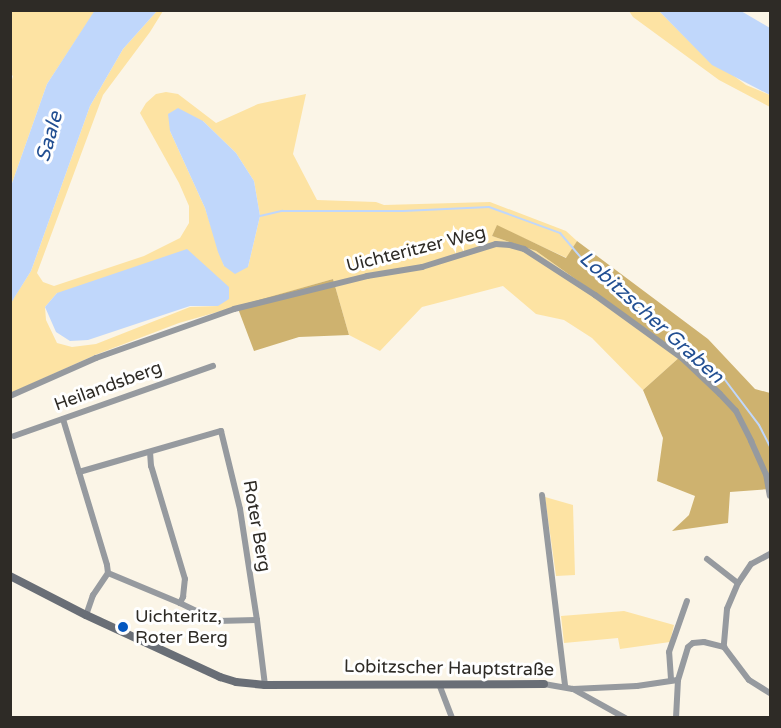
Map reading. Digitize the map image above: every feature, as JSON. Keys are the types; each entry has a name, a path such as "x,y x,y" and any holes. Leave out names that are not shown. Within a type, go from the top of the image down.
{"street":[{"name":"Uichteritzer Weg","path":"10,396 96,358 234,309 367,276 422,267 496,244 510,245 524,249 595,295 682,358 720,394 736,411 751,441 766,474 771,496"},
{"name":"Heilandsberg","path":"14,436 213,366"},
{"path":"63,419 108,573"},
{"name":"Roter Berg","path":"79,472 221,431 240,509 257,620"},
{"path":"150,452 151,466 185,579 185,592 180,603"},
{"path":"542,495 562,686"},
{"path":"724,647 727,609 738,583 751,564 771,554"},
{"path":"707,559 738,583"},
{"path":"108,573 217,621 257,620 265,685"},
{"path":"86,615 93,595 108,573"},
{"name":"Lobitzscher Hauptstraße","path":"10,576 86,615 220,677 265,685 543,684 573,689 626,717"},
{"path":"676,717 675,680 669,652 687,601"},
{"path":"675,680 685,653 693,643 704,642 724,647 749,680 771,693"},
{"path":"573,689 637,686 675,680"},
{"path":"439,684 452,717"}],"shaded area":[{"path":"11,11 95,11 47,84 11,186 10,87 13,76 10,73"},
{"path":"157,11 163,11 103,95 37,273 43,282 54,286 144,256 180,238 189,223 189,206 179,183 140,113 146,103 156,94 166,92 178,94 216,123 258,104 306,94 293,154 317,200 376,202 384,205 490,202 566,231 577,241 567,258 497,226 492,236 536,251 682,355 643,390 592,338 564,320 536,314 503,286 422,307 380,351 349,335 333,279 179,323 95,355 11,393 10,304 31,271 90,106 123,49","holes":["203,121 236,153 254,181 260,216 248,267 224,266 205,208 170,131","57,293 218,306 190,307 96,344 72,347 57,343 46,320 45,307"]},
{"path":"629,11 659,11 694,46 746,85 770,95 770,107 719,80 633,17"},
{"path":"497,225 566,258 577,241 708,339 755,389 770,393 770,489 730,492 728,523 672,531 689,515 695,496 657,481 663,438 643,390 682,355 536,251 492,236"},
{"path":"333,279 349,335 299,337 254,351 237,306"},
{"path":"545,497 573,505 575,575 556,576"},
{"path":"624,611 674,625 670,642 620,649 618,638 564,643 561,616"}],"water":[{"name":"Saale","path":"95,10 157,11 123,49 90,106 31,271 11,303 11,186 47,84"},
{"path":"659,11 741,11 770,28 770,95 712,65"},
{"path":"178,108 203,121 236,153 254,181 260,216 248,267 235,274 224,266 205,208 170,131 168,114"},
{"path":"187,249 229,287 229,299 218,306 190,306 88,340 70,341 56,332 45,307 57,293"}],"waterway":[{"name":"Lobitzscher Graben","path":"260,216 282,211 403,211 489,207 560,233 589,267 664,325 719,372 759,425 770,447"}],"place":[{"name":"Uichteritz, Roter Berg","path":"123,627"}]}
